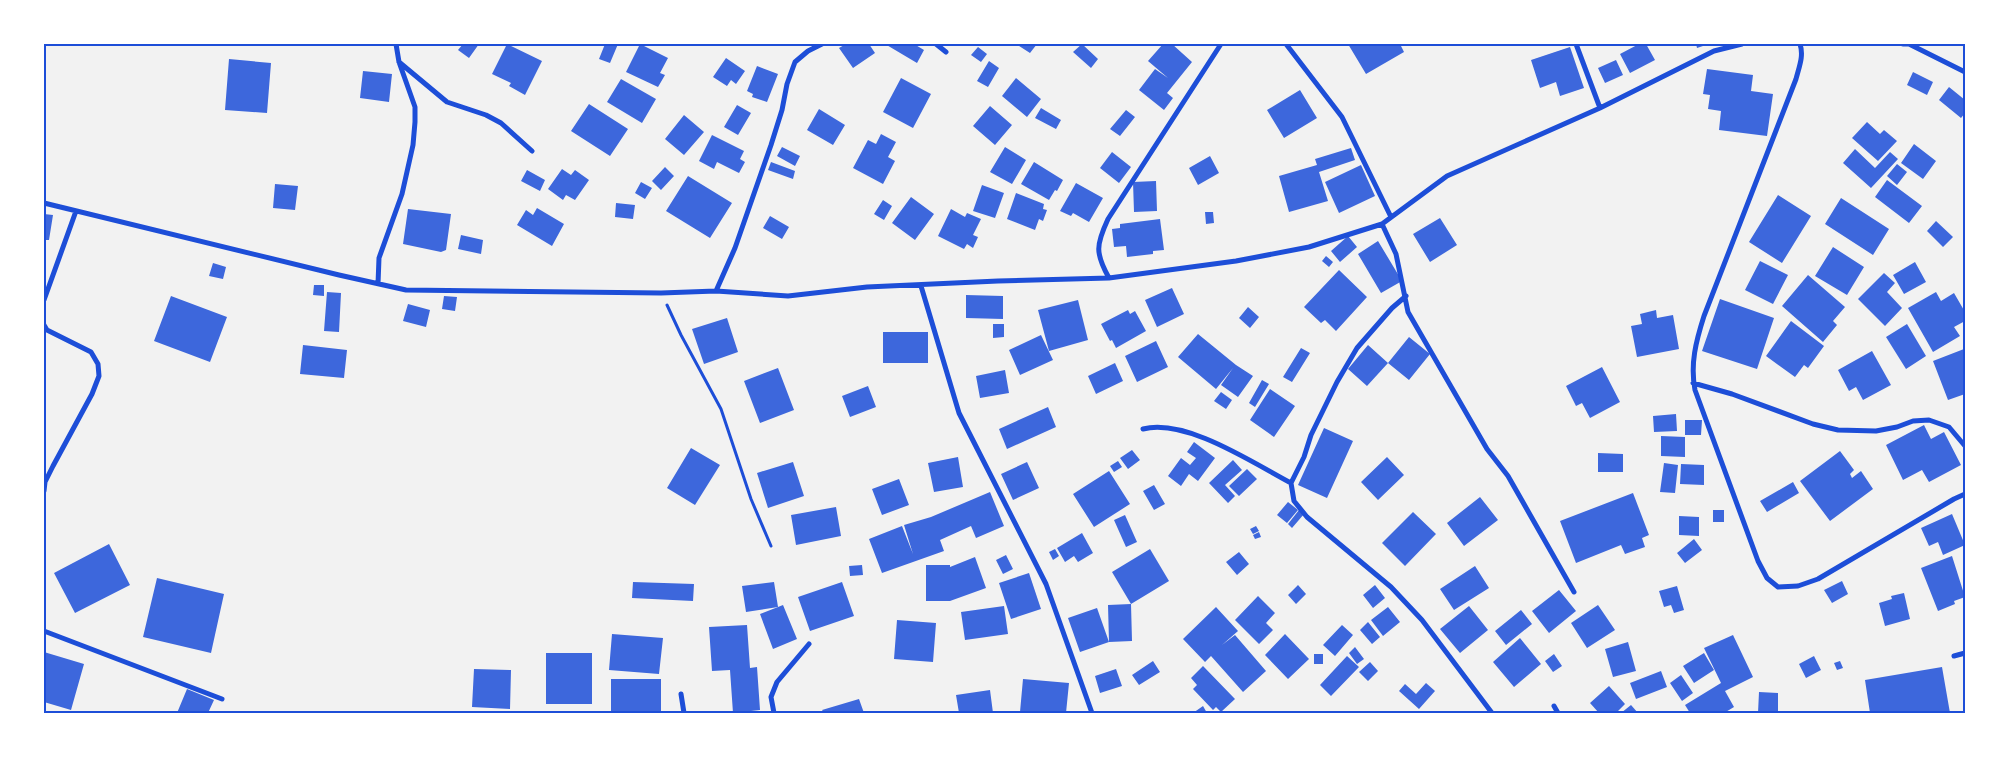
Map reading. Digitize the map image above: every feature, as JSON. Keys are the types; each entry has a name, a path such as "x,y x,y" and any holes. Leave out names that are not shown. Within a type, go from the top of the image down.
{"street":[{"path":"378,284 379,258 402,194 414,130 415,107 399,62 396,44"},
{"path":"716,291 735,248 771,145 782,110 787,84 795,62 808,51 822,44"},
{"path":"936,44 946,52"},
{"path":"1109,278 1100,262 1099,254 1099,238 1108,219 1221,44"},
{"path":"1286,44 1342,117 1391,217"},
{"path":"1576,44 1600,108"},
{"path":"44,203 406,290 661,294 716,291 788,296 866,287 1109,278 1236,262 1300,249 1382,224 1447,176 1600,108 1714,50 1742,44"},
{"path":"1800,44 1802,50 1801,60 1796,79 1704,316 1694,355 1692,374 1693,383 1758,561 1767,578 1778,587 1798,586 1818,579 1965,494"},
{"path":"1903,44 1910,44 1965,72"},
{"path":"399,62 447,102 486,115 501,123 532,151"},
{"path":"44,300 76,211"},
{"path":"1382,224 1396,254 1408,312 1487,448 1508,476 1574,592"},
{"path":"921,286 959,412 1046,584 1092,713"},
{"path":"1406,296 1392,308 1357,348 1332,391 1291,484 1294,501 1307,517 1391,587 1422,620 1492,713"},
{"path":"44,325 47,330 91,352 98,364 99,376 92,394 53,466 44,491"},
{"path":"1693,383 1741,397 1813,424 1838,430 1876,431 1897,427 1913,421 1929,420 1949,427 1965,446"},
{"path":"1143,429 1156,426 1180,431 1213,442 1291,484"},
{"path":"44,631 222,699"},
{"path":"774,713 771,697 777,682 808,644"},
{"path":"1954,656 1965,652"},
{"path":"680,694 684,713"},
{"path":"1554,706 1558,713"}],"path":[{"path":"661,294 721,409 751,499 771,546"}],"building":[{"path":"463,44 479,44 469,58 458,50"},
{"path":"507,44 542,61 525,95 509,86 511,83 492,74"},
{"path":"605,44 618,44 610,63 599,59"},
{"path":"640,44 668,58 660,73 665,75 658,87 626,72"},
{"path":"846,44 869,44 875,53 853,68 839,48"},
{"path":"885,44 914,44 924,50 917,63"},
{"path":"1016,44 1037,44 1030,53"},
{"path":"1082,44 1098,59 1091,68 1073,52"},
{"path":"1163,44 1172,44 1192,62 1167,93 1173,98 1164,110 1139,90 1155,69 1168,78 1148,61"},
{"path":"1348,44 1400,44 1404,52 1366,74"},
{"path":"1639,44 1646,44 1655,60 1630,73 1620,54"},
{"path":"1696,44 1709,44 1697,48"},
{"path":"978,47 987,54 981,62 971,55"},
{"path":"1570,47 1584,88 1560,96 1556,82 1540,88 1531,60"},
{"path":"726,58 745,71 736,84 731,80 727,86 713,77"},
{"path":"229,59 271,63 267,113 225,110"},
{"path":"1616,60 1623,75 1605,83 1598,68"},
{"path":"989,61 999,68 988,87 977,81"},
{"path":"757,66 778,74 767,102 752,97 753,94 747,91"},
{"path":"1707,69 1753,75 1751,91 1773,94 1767,136 1719,130 1721,111 1708,109 1710,95 1703,94"},
{"path":"363,71 392,74 389,102 360,98"},
{"path":"1913,72 1933,82 1927,95 1907,85"},
{"path":"901,78 931,94 913,128 883,112"},
{"path":"1016,78 1041,99 1027,117 1002,96"},
{"path":"621,79 656,99 642,123 607,102"},
{"path":"1949,87 1965,100 1965,113 1961,118 1939,100"},
{"path":"1300,90 1317,118 1284,138 1267,110"},
{"path":"589,104 628,129 610,156 571,131"},
{"path":"737,105 751,113 738,135 724,127"},
{"path":"990,106 1012,125 995,145 973,126"},
{"path":"1041,108 1061,120 1056,129 1035,118"},
{"path":"819,109 845,125 833,145 807,130"},
{"path":"1126,110 1135,117 1120,136 1110,129"},
{"path":"684,115 704,132 684,155 665,139"},
{"path":"1867,122 1880,134 1884,130 1897,141 1878,161 1852,138"},
{"path":"881,134 896,142 888,157 895,161 883,184 853,168 868,140 876,144"},
{"path":"712,135 744,151 740,159 745,162 739,173 717,162 714,169 699,161"},
{"path":"1914,144 1936,161 1923,179 1901,163"},
{"path":"782,147 800,156 795,166 777,156"},
{"path":"1005,147 1026,160 1012,184 990,172"},
{"path":"1351,148 1355,160 1319,172 1328,201 1289,212 1279,176 1317,165 1315,159"},
{"path":"1855,149 1875,168 1890,152 1898,159 1871,188 1843,163"},
{"path":"1112,152 1131,167 1119,183 1100,168"},
{"path":"1210,156 1219,173 1198,185 1189,168"},
{"path":"771,162 795,171 793,179 768,170"},
{"path":"1034,162 1063,180 1049,200 1021,184"},
{"path":"1897,164 1907,172 1897,185 1887,176"},
{"path":"1361,165 1375,196 1339,213 1325,182"},
{"path":"665,167 674,176 661,190 652,181"},
{"path":"562,169 571,175 575,170 589,180 575,200 566,195 563,200 548,189"},
{"path":"527,170 545,180 540,191 521,181"},
{"path":"688,176 732,203 710,238 666,211"},
{"path":"1887,180 1922,206 1909,223 1875,197"},
{"path":"1156,181 1157,211 1134,212 1133,182"},
{"path":"641,182 652,188 645,199 635,193"},
{"path":"1076,183 1103,198 1089,222 1073,213 1071,216 1060,211"},
{"path":"275,184 298,186 295,210 273,208"},
{"path":"982,185 1004,193 995,218 973,211"},
{"path":"1016,193 1044,204 1043,209 1047,210 1043,221 1039,219 1035,230 1007,219"},
{"path":"1778,195 1811,216 1782,263 1749,242"},
{"path":"911,197 934,214 915,240 892,223"},
{"path":"1841,198 1889,229 1873,255 1825,224"},
{"path":"883,200 892,206 884,220 874,214"},
{"path":"616,203 635,205 633,219 615,217"},
{"path":"537,208 564,224 552,246 517,225 526,210 533,215"},
{"path":"408,209 451,214 446,250 441,252 403,244"},
{"path":"951,209 965,217 967,213 981,219 973,235 978,237 973,248 967,244 964,249 938,236"},
{"path":"1205,212 1213,212 1214,223 1206,224"},
{"path":"44,214 53,215 49,240 44,240"},
{"path":"770,216 789,227 782,239 763,228"},
{"path":"1440,218 1457,245 1430,262 1413,234"},
{"path":"1160,219 1164,250 1153,251 1153,254 1127,257 1126,246 1114,247 1112,229 1120,228 1120,224"},
{"path":"1936,221 1953,237 1943,247 1927,231"},
{"path":"461,235 483,240 481,254 458,249"},
{"path":"1348,236 1357,247 1340,262 1331,251"},
{"path":"1378,241 1402,281 1381,293 1358,254"},
{"path":"1833,247 1864,267 1847,295 1815,276"},
{"path":"1326,256 1333,262 1329,267 1322,261"},
{"path":"1760,261 1788,275 1773,304 1745,290"},
{"path":"1915,262 1926,282 1904,294 1893,275"},
{"path":"213,263 226,267 223,279 209,276"},
{"path":"1339,270 1367,297 1336,331 1325,320 1321,323 1304,307"},
{"path":"1884,273 1895,283 1887,292 1902,308 1885,326 1858,299"},
{"path":"1808,275 1845,307 1833,321 1837,325 1823,342 1782,306"},
{"path":"314,285 324,285 324,296 313,295"},
{"path":"1172,288 1184,314 1157,327 1145,300"},
{"path":"327,292 341,293 339,332 324,331"},
{"path":"1936,292 1941,301 1954,293 1965,312 1965,321 1954,327 1960,336 1933,352 1908,308"},
{"path":"966,295 1003,296 1003,319 966,318"},
{"path":"171,296 227,317 210,362 154,341"},
{"path":"444,296 457,297 455,311 442,309"},
{"path":"1720,299 1774,318 1757,369 1702,351"},
{"path":"1078,300 1088,340 1049,351 1038,310"},
{"path":"408,304 430,310 426,327 403,321"},
{"path":"1248,307 1259,317 1250,328 1239,318"},
{"path":"1128,310 1130,314 1135,311 1146,331 1116,348 1101,324"},
{"path":"1656,310 1657,318 1673,315 1679,349 1637,357 1631,326 1642,324 1640,314"},
{"path":"727,318 738,352 704,364 692,329"},
{"path":"1791,321 1824,346 1808,368 1804,365 1795,377 1766,356"},
{"path":"993,324 1004,324 1004,337 993,338"},
{"path":"1907,324 1926,356 1906,369 1886,337"},
{"path":"883,332 928,332 928,363 883,363"},
{"path":"1198,334 1236,365 1253,376 1238,397 1221,385 1233,368 1216,389 1178,357"},
{"path":"1041,335 1053,360 1020,375 1009,350"},
{"path":"1409,337 1430,354 1409,380 1388,363"},
{"path":"1156,341 1168,367 1137,382 1125,356"},
{"path":"303,345 347,350 344,378 300,374"},
{"path":"1368,345 1388,363 1367,386 1348,369"},
{"path":"1301,348 1310,353 1292,382 1283,377"},
{"path":"1964,349 1965,394 1948,400 1933,361"},
{"path":"1872,351 1891,385 1863,400 1856,387 1849,391 1838,370"},
{"path":"1115,363 1123,381 1096,394 1088,376"},
{"path":"1602,367 1620,402 1590,418 1582,403 1576,406 1566,386"},
{"path":"778,368 794,410 760,423 744,381"},
{"path":"1005,370 1009,393 980,398 976,376"},
{"path":"1262,380 1269,384 1255,407 1249,403"},
{"path":"868,386 876,407 850,417 842,396"},
{"path":"1270,389 1295,406 1274,437 1250,420"},
{"path":"1221,392 1232,400 1226,409 1214,401"},
{"path":"1048,407 1056,427 1007,449 999,429"},
{"path":"1676,414 1677,431 1654,432 1653,416"},
{"path":"1685,420 1702,420 1701,435 1685,435"},
{"path":"1924,425 1931,439 1944,432 1961,465 1929,482 1922,470 1903,480 1886,445"},
{"path":"1324,428 1353,441 1327,498 1298,485"},
{"path":"1661,436 1685,437 1685,457 1661,456"},
{"path":"1194,442 1215,458 1198,481 1189,474 1181,486 1168,476 1181,458 1190,465 1196,458 1187,452"},
{"path":"691,448 720,465 695,505 667,488"},
{"path":"1132,450 1140,460 1128,469 1120,458"},
{"path":"1840,451 1854,470 1850,474 1852,478 1861,471 1873,489 1830,521 1800,481"},
{"path":"1598,453 1623,454 1623,472 1598,472"},
{"path":"958,457 963,487 934,492 928,463"},
{"path":"1387,457 1404,475 1378,500 1361,482"},
{"path":"1233,460 1242,470 1225,485 1235,496 1228,503 1209,483"},
{"path":"1118,461 1122,467 1114,472 1110,466"},
{"path":"793,462 804,496 768,508 757,473"},
{"path":"1027,462 1039,488 1013,500 1001,474"},
{"path":"1664,463 1678,465 1675,493 1660,492"},
{"path":"1681,464 1704,465 1704,485 1680,484"},
{"path":"1247,469 1257,479 1239,496 1229,486"},
{"path":"1109,471 1130,504 1094,527 1073,494"},
{"path":"899,479 909,505 882,515 872,489"},
{"path":"1793,482 1799,493 1767,512 1760,501"},
{"path":"1154,485 1165,504 1154,510 1143,491"},
{"path":"990,492 1004,526 976,538 971,526 940,540 944,551 882,573 869,539 902,526 913,554 904,525 931,517"},
{"path":"1633,493 1649,535 1642,538 1645,547 1625,554 1621,545 1576,563 1560,521"},
{"path":"1480,497 1498,520 1464,546 1447,523"},
{"path":"1288,502 1298,510 1287,523 1277,515"},
{"path":"836,507 841,536 796,545 791,515"},
{"path":"1299,510 1304,514 1292,528 1288,524"},
{"path":"1713,510 1724,510 1724,522 1713,522"},
{"path":"1413,512 1436,534 1405,566 1382,543"},
{"path":"1952,514 1965,545 1943,555 1938,542 1929,546 1921,528"},
{"path":"1125,515 1137,542 1126,547 1114,520"},
{"path":"1679,516 1699,517 1699,536 1679,535"},
{"path":"1256,526 1259,531 1253,534 1250,529"},
{"path":"1259,532 1261,537 1255,539 1253,535"},
{"path":"1082,533 1093,553 1078,562 1074,556 1065,562 1057,548"},
{"path":"1694,539 1702,550 1685,563 1677,553"},
{"path":"109,544 130,585 75,613 54,573"},
{"path":"1055,549 1059,556 1053,560 1049,552"},
{"path":"1150,549 1169,581 1131,604 1112,572"},
{"path":"1239,552 1249,564 1237,575 1226,562"},
{"path":"1006,555 1013,569 1003,574 996,560"},
{"path":"1952,556 1965,597 1954,601 1955,604 1938,611 1921,568"},
{"path":"975,557 986,588 950,601 926,601 926,565 950,565 950,567"},
{"path":"862,565 863,575 850,576 849,566"},
{"path":"1475,566 1489,588 1454,610 1440,589"},
{"path":"1029,573 1041,609 1011,619 999,583"},
{"path":"157,578 224,594 211,653 143,637"},
{"path":"1842,581 1848,594 1832,603 1824,590"},
{"path":"633,582 694,584 693,601 632,598"},
{"path":"774,582 778,607 746,612 742,586"},
{"path":"842,582 854,616 810,631 798,597"},
{"path":"1298,585 1306,594 1296,604 1288,595"},
{"path":"1375,585 1385,598 1373,608 1363,595"},
{"path":"1677,586 1684,610 1674,613 1671,605 1664,607 1659,591"},
{"path":"1559,590 1576,611 1549,633 1532,611"},
{"path":"1904,593 1910,619 1885,626 1879,603 1892,599 1891,596"},
{"path":"1258,596 1275,613 1266,623 1273,630 1259,644 1235,620"},
{"path":"1131,604 1132,641 1109,642 1108,605"},
{"path":"783,605 797,639 773,649 760,614"},
{"path":"1598,605 1615,630 1587,648 1571,623"},
{"path":"1004,606 1008,634 965,640 961,612"},
{"path":"1469,606 1488,630 1460,653 1440,629"},
{"path":"1216,607 1238,631 1222,645 1235,635 1266,671 1243,692 1211,656 1205,662 1183,639"},
{"path":"1388,607 1400,622 1383,636 1371,620"},
{"path":"1097,608 1109,642 1080,652 1068,618"},
{"path":"1521,610 1532,624 1506,645 1495,631"},
{"path":"897,620 936,623 933,662 894,659"},
{"path":"1368,622 1380,637 1372,644 1360,630"},
{"path":"747,625 750,668 757,667 760,710 733,713 730,670 712,671 709,627"},
{"path":"1342,625 1353,635 1335,656 1323,645"},
{"path":"612,634 663,638 659,674 609,670"},
{"path":"1285,634 1309,659 1288,679 1265,655"},
{"path":"1733,635 1753,677 1725,691 1734,707 1724,713 1690,713 1685,705 1721,683 1704,648"},
{"path":"1520,638 1541,664 1514,687 1493,662"},
{"path":"1628,642 1636,671 1613,677 1605,649"},
{"path":"1355,647 1364,659 1357,664 1349,653"},
{"path":"44,652 84,664 71,710 44,702"},
{"path":"546,653 592,653 592,704 546,704"},
{"path":"1704,653 1714,670 1694,683 1683,666"},
{"path":"1314,654 1323,654 1323,664 1314,664"},
{"path":"1554,654 1562,666 1553,672 1545,661"},
{"path":"1347,656 1359,667 1331,696 1320,685"},
{"path":"1814,656 1821,670 1806,678 1799,664"},
{"path":"1153,661 1160,672 1139,685 1132,675"},
{"path":"1840,661 1843,668 1837,670 1834,663"},
{"path":"1370,662 1378,671 1368,681 1359,672"},
{"path":"1203,666 1235,699 1221,712 1216,707 1213,710 1193,689 1197,685 1191,678"},
{"path":"1942,667 1950,713 1870,713 1865,680"},
{"path":"474,669 511,670 510,709 472,707"},
{"path":"1116,669 1122,686 1100,693 1095,676"},
{"path":"1661,671 1667,687 1636,699 1630,683"},
{"path":"1681,675 1693,693 1682,701 1670,683"},
{"path":"611,679 661,679 661,713 611,713"},
{"path":"1023,679 1069,683 1066,713 1020,712"},
{"path":"1426,683 1435,691 1419,709 1399,691 1405,684 1416,694"},
{"path":"1609,686 1625,704 1616,713 1599,713 1590,703"},
{"path":"187,689 214,700 208,713 177,713"},
{"path":"990,690 993,713 959,713 956,695"},
{"path":"1759,692 1778,693 1778,713 1758,713"},
{"path":"859,699 864,713 824,713 822,710"},
{"path":"1631,705 1638,713 1621,713"},
{"path":"1203,706 1207,713 1193,713"}]}
